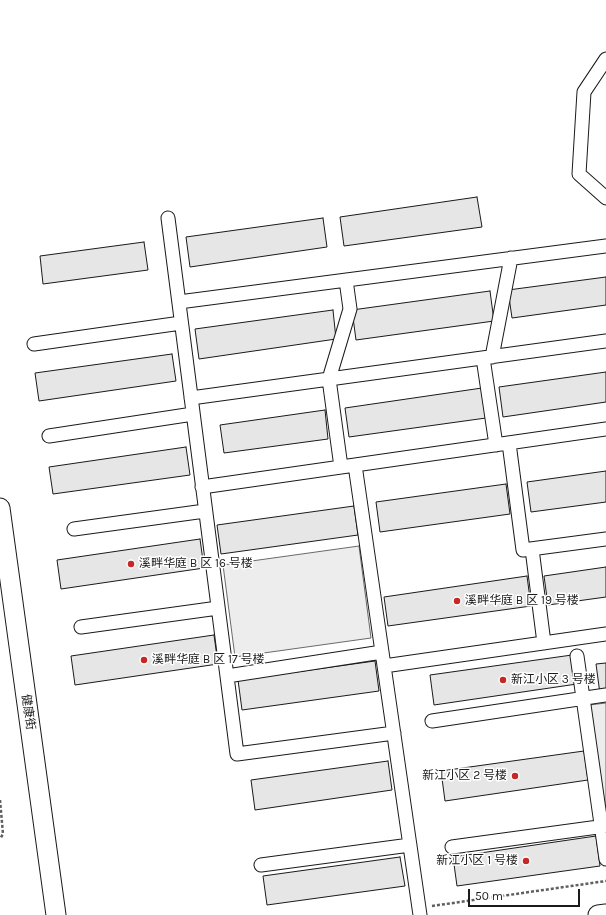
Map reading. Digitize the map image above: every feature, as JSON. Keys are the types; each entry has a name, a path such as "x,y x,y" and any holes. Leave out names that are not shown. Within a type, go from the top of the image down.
{"street":[{"path":"606,59 584,92 579,174 606,198"},
{"path":"168,218 237,754 394,733"},
{"path":"178,302 606,246"},
{"path":"511,258 487,358 523,550 606,539"},
{"path":"341,467 329,379 350,308 346,280"},
{"path":"34,344 181,323"},
{"path":"191,398 606,342"},
{"path":"49,436 193,414"},
{"path":"202,487 606,429"},
{"path":"355,465 419,911"},
{"name":"健康街","path":"0,508 56,915"},
{"path":"74,530 205,511"},
{"path":"532,549 544,643"},
{"path":"81,627 218,608"},
{"path":"384,666 606,634"},
{"path":"227,676 382,652"},
{"path":"577,656 604,826 606,859"},
{"path":"432,721 606,696"},
{"path":"452,847 604,826"},
{"path":"261,865 410,845"},
{"path":"598,915 606,914"}],"path":[{"path":"0,800 3,834 0,839"},
{"path":"419,911 606,881"}],"shaded area":[{"path":"359,546 371,638 235,657 223,565"},
{"path":"606,703 606,817 589,705"}],"building":[{"path":"477,197 482,227 344,246 340,217"},
{"path":"323,218 327,247 190,267 186,237"},
{"path":"144,242 148,270 43,284 40,256"},
{"path":"606,277 606,305 512,318 508,290"},
{"path":"490,291 494,321 356,340 352,310"},
{"path":"333,310 336,339 199,359 195,329"},
{"path":"172,354 176,381 39,401 35,373"},
{"path":"606,372 606,402 503,417 499,387"},
{"path":"482,388 486,418 349,437 345,408"},
{"path":"325,410 328,439 224,453 220,425"},
{"path":"186,447 190,475 53,494 49,467"},
{"path":"606,471 606,502 531,512 527,482"},
{"path":"506,484 510,514 380,532 376,502"},
{"path":"354,506 358,535 221,554 217,525"},
{"name":"溪畔华庭 B 区 16 号楼","path":"200,539 204,568 61,589 57,560"},
{"path":"606,567 606,597 548,605 544,576"},
{"name":"溪畔华庭 B 区 19 号楼","path":"527,576 531,606 388,626 384,597"},
{"name":"溪畔华庭 B 区 17 号楼","path":"214,635 218,664 75,685 71,656"},
{"name":"新江小区 3 号楼","path":"572,655 577,684 434,705 430,675"},
{"path":"375,661 379,691 242,710 238,680"},
{"path":"606,663 606,693 600,694 596,664"},
{"name":"新江小区 2 号楼","path":"584,751 588,780 445,801 441,771"},
{"path":"388,761 392,790 255,810 251,780"},
{"name":"新江小区 1 号楼","path":"596,836 600,866 457,886 453,857"},
{"path":"400,857 405,886 267,905 263,876"}],"place":[{"name":"溪畔华庭 B 区 16 号楼","path":"131,564"},
{"name":"溪畔华庭 B 区 19 号楼","path":"457,601"},
{"name":"溪畔华庭 B 区 17 号楼","path":"144,660"},
{"name":"新江小区 3 号楼","path":"503,680"},
{"name":"新江小区 2 号楼","path":"515,776"},
{"name":"新江小区 1 号楼","path":"526,861"}]}
